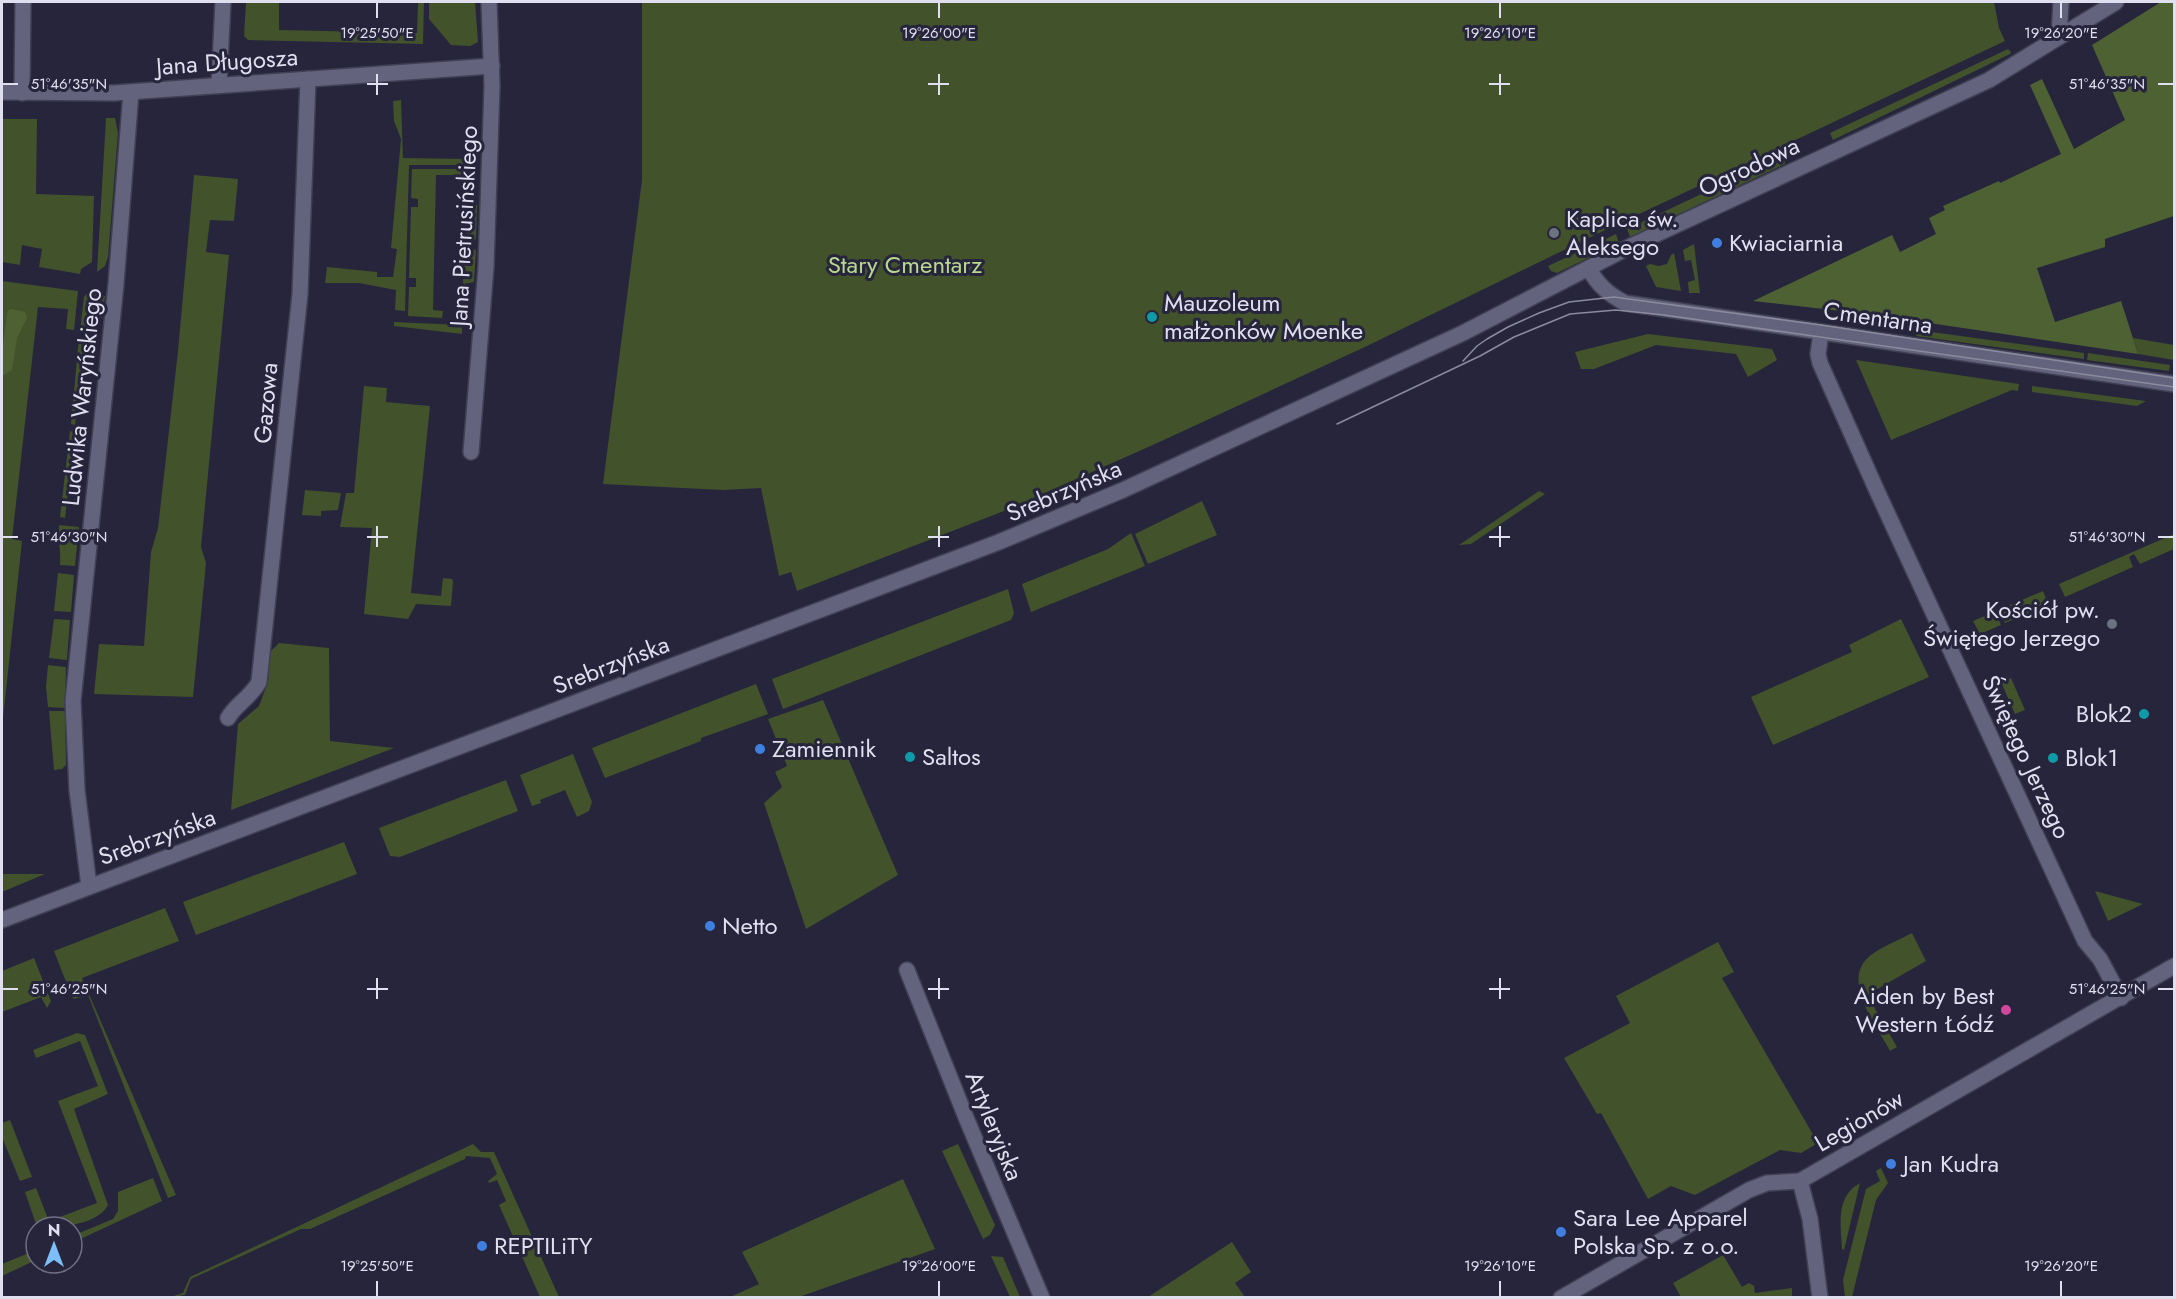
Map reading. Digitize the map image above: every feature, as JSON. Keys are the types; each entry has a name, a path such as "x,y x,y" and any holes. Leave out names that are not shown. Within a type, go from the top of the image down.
{"street":[{"path":"22,93 23,2"},
{"path":"219,84 223,2"},
{"name":"Jana Pietrusińskiego","path":"471,452 486,267 492,66 489,2"},
{"path":"2059,37 2061,2"},
{"name":"Ogrodowa","path":"1232,441 1463,333 1631,246 1989,80 2059,37 2095,8 2116,2"},
{"name":"Jana Długosza","path":"2,92 131,92 492,66"},
{"name":"Gazowa","path":"228,718 259,682 300,294 308,80"},
{"name":"Ludwika Waryńskiego","path":"89,886 77,790 73,701 117,272 131,92"},
{"name":"Cmentarna","path":"1589,269 1597,283 1625,303 2175,384"},
{"name":"Świętego Jerzego","path":"1821,333 1818,354 1820,363 1877,491 2081,933 2100,959 2121,998"},
{"name":"Srebrzyńska","path":"2,920 999,542 1124,490 1232,441"},
{"name":"Legionów","path":"1561,1298 1749,1190 1767,1184 1800,1181 2175,966"},
{"name":"Artyleryjska","path":"907,970 1042,1298"},
{"path":"1800,1181 1810,1219 1820,1298"}],"green space":[{"path":"246,2 279,2 279,30 417,33 418,3 400,2 424,2 423,44 248,40 244,36"},
{"path":"429,2 475,2 478,42 470,46 451,45 429,19"},
{"name":"Stary Cmentarz","path":"642,2 1994,2 1999,28 2005,41 1599,233 1367,346 1155,444 1004,511 797,591 791,572 779,576 761,488 723,490 603,484 642,180"},
{"path":"2161,2 2174,2 2174,216 2105,239 2105,247 2037,268 2055,322 2121,301 2138,354 1875,315 1753,301 1892,235 1900,252 1936,234 1929,218 1945,210 1943,206 1999,181 2000,183 2061,154 2030,85 2042,79 2074,149 2125,120 2092,45"},
{"path":"2008,49 2010,54 1833,140 1830,133"},
{"path":"401,100 403,158 466,159 466,165 409,165 405,311 395,310 396,290 359,283 325,283 327,267 377,272 377,277 393,277 397,249 391,248 401,139 394,121 393,101"},
{"path":"106,118 115,118 118,133 108,257 105,266 97,272"},
{"path":"2,119 37,119 36,194 94,196 92,262 81,269 80,274 39,267 42,249 22,245 20,265 2,262"},
{"path":"1784,155 1785,164 1630,237 1627,229"},
{"path":"412,169 466,169 466,175 436,175 433,310 443,311 442,318 408,316 409,287 416,287 416,278 409,278 411,207 418,207 418,199 411,198"},
{"path":"194,175 238,179 234,221 210,220 206,252 229,255 201,547 206,563 193,697 94,694 99,644 144,646 151,552 158,528 178,351"},
{"path":"465,203 477,205 474,241 464,241"},
{"path":"1616,234 1619,243 1557,273 1551,271 1548,266"},
{"path":"1694,244 1700,293 1689,293 1688,282 1695,280 1691,260 1685,261 1683,250"},
{"path":"464,248 476,250 474,282 463,284"},
{"path":"1674,253 1681,291 1656,287 1646,266 1667,264"},
{"path":"2,281 78,291 74,330 66,329 68,309 38,307 12,539 22,541 2,728"},
{"path":"86,294 105,296 102,318 88,316 86,332 80,331"},
{"path":"11,309 25,312 27,318 17,338 12,370 2,376 2,352 7,314"},
{"path":"394,322 462,325 462,334 394,326"},
{"path":"1917,330 2084,353 2084,359 1916,336"},
{"path":"1648,334 1772,349 1777,360 1748,377 1736,354 1656,345 1594,369 1581,369 1575,352"},
{"path":"79,338 85,339 75,425 71,424"},
{"path":"2133,338 2174,345 2174,360 2138,354"},
{"path":"2088,353 2170,365 2169,371 2087,360"},
{"path":"1856,360 2019,384 2018,391 2012,390 1891,440"},
{"path":"364,386 387,388 386,402 430,406 411,593 441,596 443,578 452,579 451,606 416,604 408,619 364,614 372,528 340,527 346,493 354,493"},
{"path":"2032,386 2146,401 2137,406 2032,392"},
{"path":"70,431 75,432 65,518 60,517"},
{"path":"305,490 341,493 338,510 321,511 321,516 302,515"},
{"path":"1539,491 1545,494 1471,544 1459,545"},
{"path":"1202,501 1217,535 1148,564 1135,534"},
{"path":"59,525 79,527 75,566 60,565"},
{"path":"1131,533 1145,566 1031,612 1022,584 1108,549"},
{"path":"2174,534 2174,549 2140,564 2134,554 2129,557 2133,567 2065,597 2059,584"},
{"path":"58,573 74,575 71,612 54,611"},
{"path":"1008,589 1014,613 1011,620 783,709 772,679"},
{"path":"2043,591 2049,605 2005,623 2002,617 1998,618 2001,625 1980,634 1973,621"},
{"path":"54,619 70,620 67,660 49,658"},
{"path":"1901,619 1929,677 1773,745 1751,697 1852,652 1849,645"},
{"path":"279,643 329,648 330,741 394,748 231,810 238,724 259,706 268,682 270,652"},
{"path":"48,665 66,667 65,708 48,707 46,687"},
{"path":"2011,678 2025,710 2015,714 2001,682"},
{"path":"756,684 768,714 701,738 701,741 605,778 592,748"},
{"path":"823,700 898,875 806,929 764,803 782,787 775,772 787,766 768,719"},
{"path":"49,711 65,711 66,765 62,769 54,770"},
{"path":"573,754 592,802 589,811 577,817 565,790 540,800 541,803 532,806 520,775"},
{"path":"506,780 518,811 400,857 390,856 379,828"},
{"path":"344,842 357,874 196,935 183,902"},
{"path":"2,874 45,874 2,892"},
{"path":"2095,891 2143,904 2108,921"},
{"path":"165,908 179,941 82,978 176,1195 168,1198 88,995 74,999 72,997 54,951"},
{"path":"1912,933 1926,961 1867,995 1897,1047 1890,1051 1864,1003 1859,977 1862,965 1871,955"},
{"path":"1718,942 1734,972 1722,978 1818,1143 1801,1153 1780,1150 1695,1195 1671,1186 1648,1199 1601,1113 1597,1114 1564,1058 1630,1023 1616,996"},
{"path":"34,958 51,1001 47,1008 41,997 2,1012 2,971"},
{"path":"77,1033 85,1035 108,1094 74,1109 108,1205 103,1212 86,1221 84,1222 84,1215 65,1215 97,1203 58,1101 98,1086 80,1041 36,1058 33,1050"},
{"path":"10,1120 32,1177 20,1181 2,1137 2,1123"},
{"path":"473,1144 481,1152 494,1152 559,1297 540,1297 499,1205 506,1201 497,1180 489,1183 488,1181 497,1174 490,1158 466,1156 465,1159 310,1229 301,1229 191,1279 185,1295 171,1297 183,1293 190,1277"},
{"path":"958,1144 995,1225 990,1235 983,1239 942,1151"},
{"path":"1881,1168 1888,1183 1876,1200 1852,1297 1845,1297 1843,1280 1866,1189 1880,1181 1876,1171"},
{"path":"153,1178 162,1201 84,1237 84,1231 113,1219 118,1211 118,1192"},
{"path":"903,1179 935,1249 799,1297 730,1297 759,1284 742,1252"},
{"path":"1860,1183 1844,1250 1842,1249 1841,1221 1843,1203 1846,1196"},
{"path":"36,1188 47,1215 33,1215 25,1192"},
{"path":"1232,1242 1251,1272 1235,1283 1245,1297 1148,1297"},
{"path":"24,1255 24,1266 2,1276 2,1264"},
{"path":"1723,1255 1742,1287 1749,1283 1754,1286 1755,1293 1792,1288 1792,1297 1681,1297 1673,1283"},
{"path":"991,1256 1003,1257 1020,1297 1010,1297"}],"tram line":[{"path":"1463,361 1487,339 1539,313 1569,302 1614,297 1821,325 2174,378"},
{"path":"1337,424 1480,356 1514,337 1570,314 1616,310 2174,387"}],"place":[{"name":"Kaplica św. Aleksego","path":"1554,233"},
{"name":"Kwiaciarnia","path":"1717,243"},
{"name":"Mauzoleum małżonków Moenke","path":"1152,317"},
{"name":"Kościół pw. Świętego Jerzego","path":"2112,624"},
{"name":"Blok2","path":"2144,714"},
{"name":"Zamiennik","path":"760,749"},
{"name":"Saltos","path":"910,757"},
{"name":"Blok1","path":"2053,758"},
{"name":"Netto","path":"710,926"},
{"name":"Aiden by Best Western Łódź","path":"2006,1010"},
{"name":"Jan Kudra","path":"1891,1164"},
{"name":"Sara Lee Apparel Polska Sp. z o.o.","path":"1561,1232"},
{"name":"REPTILiTY","path":"482,1246"}]}
